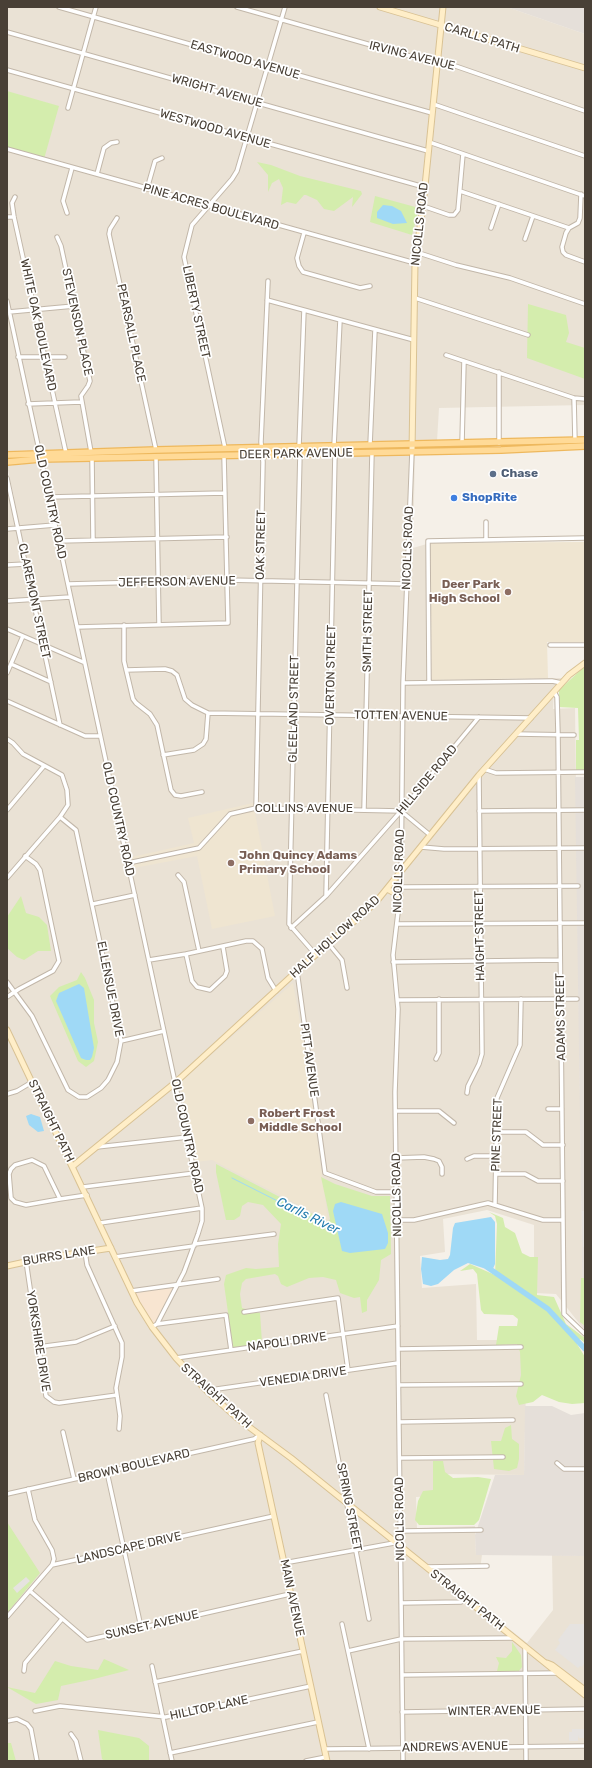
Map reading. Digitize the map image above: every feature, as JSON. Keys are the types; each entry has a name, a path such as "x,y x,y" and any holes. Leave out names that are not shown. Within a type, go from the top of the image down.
{"main road":[{"name":"DEER PARK AVENUE","path":"7,462 40,456 91,452 224,448 299,450 335,453 372,452 462,444 585,440"},
{"path":"526,449 538,442"},
{"name":"DEER PARK AVENUE","path":"299,450 334,446 370,445 412,448 526,449 585,446"},
{"name":"DEER PARK AVENUE","path":"7,455 92,458 156,458 224,456 262,450"}],"street":[{"name":"EASTWOOD AVENUE","path":"59,7 432,113"},
{"path":"68,108 96,7"},
{"name":"IRVING AVENUE","path":"237,7 431,62 441,62 585,111"},
{"name":"LIBERTY STREET","path":"224,448 184,257 192,225 232,179 237,171 285,7"},
{"name":"CARLLS PATH","path":"380,7 585,68"},
{"name":"NICOLLS ROAD","path":"403,1761 398,1363 398,1220 396,1158 398,1000 393,962 400,896 402,716 412,448 415,263 443,7"},
{"name":"WRIGHT AVENUE","path":"7,32 428,151"},
{"name":"WESTWOOD AVENUE","path":"7,70 424,187"},
{"path":"433,104 585,156"},
{"path":"97,174 104,148 111,143 117,142"},
{"path":"428,142 583,195 580,218 578,223 569,228 564,241 563,252 572,258 585,262"},
{"name":"PINE ACRES BOULEVARD","path":"7,149 415,263"},
{"path":"422,206 449,215 454,215 458,210 463,154"},
{"path":"147,189 155,161 162,158"},
{"path":"66,213 63,201 72,168"},
{"path":"460,191 569,228"},
{"name":"WHITE OAK BOULEVARD","path":"15,197 12,203 14,217 66,453"},
{"path":"491,228 499,204"},
{"path":"525,239 533,216"},
{"path":"7,217 14,217"},
{"name":"PEARSALL PLACE","path":"117,218 109,234 156,450"},
{"path":"304,233 297,258 299,266 303,272 360,288 370,286"},
{"name":"STEVENSON PLACE","path":"57,238 61,246 90,381 80,396 81,402"},
{"path":"416,252 510,278 585,304"},
{"name":"OAK STREET","path":"256,808 262,450 268,281"},
{"path":"415,298 528,335"},
{"path":"267,300 414,340"},
{"name":"OLD COUNTRY ROAD","path":"7,301 28,404 59,541 83,662 188,1137 202,1208 202,1220 194,1245 178,1284 154,1326"},
{"path":"8,309 35,311 74,306"},
{"name":"GLEELAND STREET","path":"291,928 289,924 299,450 304,310"},
{"path":"334,446 340,320"},
{"path":"370,445 376,330"},
{"path":"446,355 574,398 585,399"},
{"path":"18,357 65,357"},
{"path":"462,444 464,361"},
{"path":"499,372 499,443"},
{"path":"574,398 575,441"},
{"path":"28,404 81,402 91,452"},
{"name":"SMITH STREET","path":"364,809 372,452"},
{"name":"OVERTON STREET","path":"326,896 335,453"},
{"path":"77,627 228,623 224,456"},
{"path":"92,458 91,496 93,540"},
{"path":"156,458 159,624"},
{"name":"CLAREMONT STREET","path":"7,478 60,725"},
{"path":"49,497 226,493"},
{"path":"486,522 486,539"},
{"path":"7,529 55,525"},
{"path":"59,541 227,537"},
{"path":"429,682 428,541 585,538"},
{"path":"7,565 26,564"},
{"name":"JEFFERSON AVENUE","path":"68,584 227,580 407,584"},
{"path":"7,601 70,597"},
{"path":"124,625 124,661 133,699 154,718 171,790 175,795 181,796 202,792"},
{"path":"7,629 83,662"},
{"path":"7,673 23,636"},
{"path":"550,645 585,645"},
{"path":"11,664 52,682"},
{"name":"HALF HOLLOW ROAD","path":"73,1166 176,1082 328,943 376,902 484,769 532,718 561,683 569,675 585,664"},
{"name":"TOTTEN AVENUE","path":"126,670 165,669 172,671 177,675 185,699 192,706 208,713 532,718"},
{"path":"403,683 552,681 561,683"},
{"name":"ADAMS STREET","path":"554,692 557,697 558,734 564,1314 585,1334"},
{"path":"7,701 86,736 100,736"},
{"path":"163,756 194,750 203,744 206,739 208,713"},
{"name":"HILLSIDE ROAD","path":"291,928 326,896 401,811 479,717"},
{"path":"516,734 574,735"},
{"path":"7,739 23,754 62,775 67,790 68,805 60,817 7,878"},
{"path":"7,810 44,766"},
{"path":"484,769 496,773 585,772"},
{"name":"HAIGHT STREET","path":"467,1093 468,1084 481,1060 479,775"},
{"name":"COLLINS AVENUE","path":"128,863 199,848 230,814 256,808 327,808 401,811"},
{"path":"479,810 585,810"},
{"path":"401,811 430,835"},
{"name":"ELLENSUE DRIVE","path":"15,992 32,1016 64,1084 73,1095 87,1097 104,1084 117,1062 121,1041 76,830 60,817"},
{"path":"421,847 585,848"},
{"path":"7,997 53,972 59,961 40,870 36,864 25,856"},
{"path":"178,875 184,882 199,951"},
{"path":"400,887 578,886"},
{"path":"387,889 400,896"},
{"path":"93,904 135,895"},
{"path":"397,924 585,923"},
{"path":"291,928 316,955"},
{"path":"149,960 223,947 246,941 259,945 262,949 270,984 276,991"},
{"path":"328,943 342,960 346,988"},
{"path":"186,954 192,981 197,987 210,990 226,976 227,971 223,947"},
{"path":"393,962 560,960"},
{"name":"PITT AVENUE","path":"297,971 325,1173 376,1192 397,1192"},
{"path":"7,982 15,992"},
{"path":"436,1059 439,1053 439,999"},
{"name":"PINE STREET","path":"495,1205 497,1098 520,1045 521,999"},
{"path":"398,1000 577,999"},
{"name":"STRAIGHT PATH","path":"7,1030 87,1195 131,1291 176,1358 208,1392 237,1418 424,1567 525,1645 556,1673 585,1695"},
{"path":"121,1041 164,1031"},
{"path":"7,1094 17,1091 32,1082"},
{"path":"548,1109 562,1109"},
{"path":"396,1111 439,1111 454,1123"},
{"path":"496,1132 526,1132 543,1145 563,1145"},
{"path":"96,1147 188,1137"},
{"path":"467,1159 474,1156 496,1156"},
{"path":"396,1158 424,1157 440,1161 442,1174"},
{"path":"60,1199 44,1166 38,1162 32,1160 15,1165 9,1174 10,1193 14,1202 26,1205 87,1195"},
{"path":"83,1187 195,1173"},
{"path":"496,1174 525,1174 538,1181 563,1181"},
{"path":"398,1220 414,1220 488,1203 543,1220 563,1220"},
{"path":"100,1223 202,1208"},
{"path":"115,1257 274,1234"},
{"name":"BURRS LANE","path":"7,1266 26,1261 111,1248"},
{"path":"85,1252 87,1265 120,1337 123,1350 117,1382 120,1416 119,1429"},
{"name":"YORKSHIRE DRIVE","path":"26,1261 44,1391 50,1400 59,1403 117,1395"},
{"path":"131,1291 218,1279"},
{"path":"244,1312 338,1298 348,1370"},
{"path":"154,1326 226,1315 231,1350"},
{"path":"38,1347 76,1342 115,1326"},
{"name":"NAPOLI DRIVE","path":"176,1358 398,1326"},
{"path":"398,1349 521,1347"},
{"name":"VENEDIA DRIVE","path":"208,1392 217,1389 398,1363"},
{"path":"399,1385 521,1384"},
{"name":"SPRING STREET","path":"326,1395 370,1619"},
{"path":"399,1422 513,1420"},
{"path":"63,1432 74,1479"},
{"name":"BROWN BOULEVARD","path":"7,1494 254,1439 260,1435"},
{"name":"MAIN AVENUE","path":"260,1435 258,1443 327,1759"},
{"path":"400,1458 503,1456"},
{"path":"557,1463 564,1469 585,1469"},
{"path":"106,1472 141,1628"},
{"path":"7,1617 52,1565 54,1559 52,1550 35,1520 28,1489"},
{"name":"LANDSCAPE DRIVE","path":"52,1565 274,1516"},
{"path":"400,1531 481,1530"},
{"path":"284,1563 394,1543"},
{"path":"424,1567 487,1566"},
{"name":"SUNSET AVENUE","path":"30,1591 87,1640 290,1594"},
{"path":"401,1603 461,1602 464,1598"},
{"path":"24,1671 26,1663 62,1619"},
{"path":"342,1624 369,1749"},
{"path":"348,1651 401,1639 516,1638"},
{"path":"525,1645 524,1674 526,1761"},
{"path":"155,1682 303,1650"},
{"name":"STRAIGHT PATH","path":"546,1663 552,1664 585,1690"},
{"path":"152,1666 172,1761"},
{"path":"402,1675 556,1673"},
{"name":"HILLTOP LANE","path":"35,1711 60,1706 162,1717 311,1686"},
{"name":"WINTER AVENUE","path":"402,1712 585,1709"},
{"path":"7,1721 17,1719 28,1724 31,1729 37,1761"},
{"path":"170,1753 318,1722"},
{"path":"71,1734 76,1741 81,1761"},
{"name":"ANDREWS AVENUE","path":"325,1749 585,1746"},
{"path":"306,1761 327,1759"}],"shaded area":[{"path":"7,7 507,7 585,34 585,405 439,408 437,441 7,451"},
{"path":"507,7 585,7 585,34"},
{"path":"415,453 413,548 430,543 432,680 563,678 554,687 553,709 575,708 583,1328 556,1294 534,1293 534,1225 487,1210 443,1219 445,1252 420,1256 422,1288 476,1284 477,1340 527,1340 524,1475 437,1474 438,1496 416,1497 417,1528 475,1526 476,1555 482,1555 480,1569 433,1569 527,1643 553,1610 552,1555 585,1556 585,1761 7,1761 7,498 14,497 7,466 48,461"},
{"name":"Deer Park High School","path":"585,542 585,642 547,642 548,678 432,680 430,543"},
{"path":"575,777 585,777 585,1329 583,1328"},
{"name":"John Quincy Adams Primary School","path":"253,803 275,916 212,929 197,856 134,868 132,857 194,843 188,818"},
{"name":"Robert Frost Middle School","path":"293,983 305,1049 328,1220 212,1160 196,1162 180,1082"},
{"path":"582,1211 585,1211 585,1247 583,1247"},
{"path":"176,1285 156,1324 152,1326 132,1291"},
{"path":"525,1406 552,1406 571,1415 585,1413 585,1556 476,1555 475,1535 495,1475 524,1475"},
{"path":"26,1577 30,1581 17,1593 13,1588"},
{"path":"570,1624 585,1624 585,1662 582,1667 580,1666 578,1668 555,1650 560,1643 558,1640"},
{"path":"572,1729 585,1729 585,1738 579,1738 578,1735 578,1741 569,1741 569,1732 572,1732"}],"green space":[{"path":"7,91 59,106 44,159 7,148"},
{"path":"257,162 271,165 300,176 361,191 362,194 352,207 353,197 334,211 324,209 317,200 306,195 304,195 296,204 287,202 281,205 283,188 279,179 272,183 268,192 268,175"},
{"path":"375,196 419,208 412,235 370,222"},
{"path":"528,304 566,315 569,333 566,342 585,348 585,379 527,358"},
{"path":"585,666 585,770 576,771 576,740 579,740 578,708 559,707 559,690"},
{"path":"21,896 26,913 39,917 47,925 51,951 38,951 24,960 17,957 7,948 7,917"},
{"path":"81,972 94,1000 94,1023 98,1042 94,1061 86,1067 78,1061 50,996 59,987 77,980"},
{"path":"216,1164 328,1222 330,1219 321,1177 335,1184 372,1196 390,1196 391,1254 381,1260 379,1280 367,1300 367,1311 362,1313 360,1297 354,1298 340,1293 336,1280 323,1277 309,1278 287,1287 281,1284 278,1276 275,1274 246,1279 242,1283 240,1294 242,1308 260,1313 262,1343 233,1348 224,1284 226,1275 246,1268 256,1269 279,1267 278,1244 281,1224 263,1205 248,1202 242,1206 240,1216 234,1220 226,1220 216,1172"},
{"path":"489,1212 503,1218 505,1227 515,1233 522,1253 530,1257 538,1257 537,1295 554,1297 566,1324 585,1338 585,1343 580,1339 577,1344 585,1357 585,1403 572,1404 559,1402 542,1395 533,1402 519,1405 516,1396 521,1375 520,1352 517,1344 496,1345 499,1326 517,1326 518,1319 513,1315 484,1314 481,1310 477,1274 473,1269 460,1271 470,1264 495,1275 497,1224 495,1216"},
{"path":"581,1278 585,1278 585,1326 580,1322"},
{"path":"511,1425 512,1439 519,1444 519,1459 517,1468 509,1471 494,1469 491,1441 501,1441 505,1428"},
{"path":"433,1461 443,1461 445,1472 453,1478 478,1477 491,1479 479,1520 474,1525 419,1525 415,1520 418,1501 423,1491 433,1490"},
{"path":"7,1522 40,1573 7,1613"},
{"path":"512,1642 521,1655 522,1667 518,1672 498,1673 499,1663 496,1657 506,1658 512,1651"},
{"path":"104,1659 129,1670 61,1686 58,1700 36,1704 7,1687 35,1693 55,1661 71,1666 98,1670"},
{"path":"98,1730 139,1738 149,1746 149,1761 105,1761 102,1759"},
{"path":"7,1743 11,1743 16,1761 7,1761"}],"water":[{"path":"383,205 392,206 401,211 407,223 393,224 377,218 377,212"},
{"path":"79,984 84,988 94,1048 90,1060 81,1058 56,1001 59,993"},
{"path":"31,1114 40,1117 44,1131 38,1132 29,1125 26,1116"},
{"path":"341,1202 382,1214 388,1233 388,1243 385,1249 350,1253 342,1251 333,1211 335,1204"},
{"path":"491,1217 495,1222 495,1264 492,1271 468,1263 454,1270 438,1284 431,1286 423,1284 421,1269 422,1257 440,1260 448,1259 455,1223"}],"waterway":[{"name":"Carlls River","path":"232,1178 339,1232"},
{"name":"Carlls River","path":"487,1267 548,1309 585,1349"}],"place":[{"name":"Chase","path":"493,474"},
{"name":"ShopRite","path":"454,498"},
{"name":"Deer Park High School","path":"508,592"},
{"name":"John Quincy Adams Primary School","path":"231,863"},
{"name":"Robert Frost Middle School","path":"251,1121"}]}
